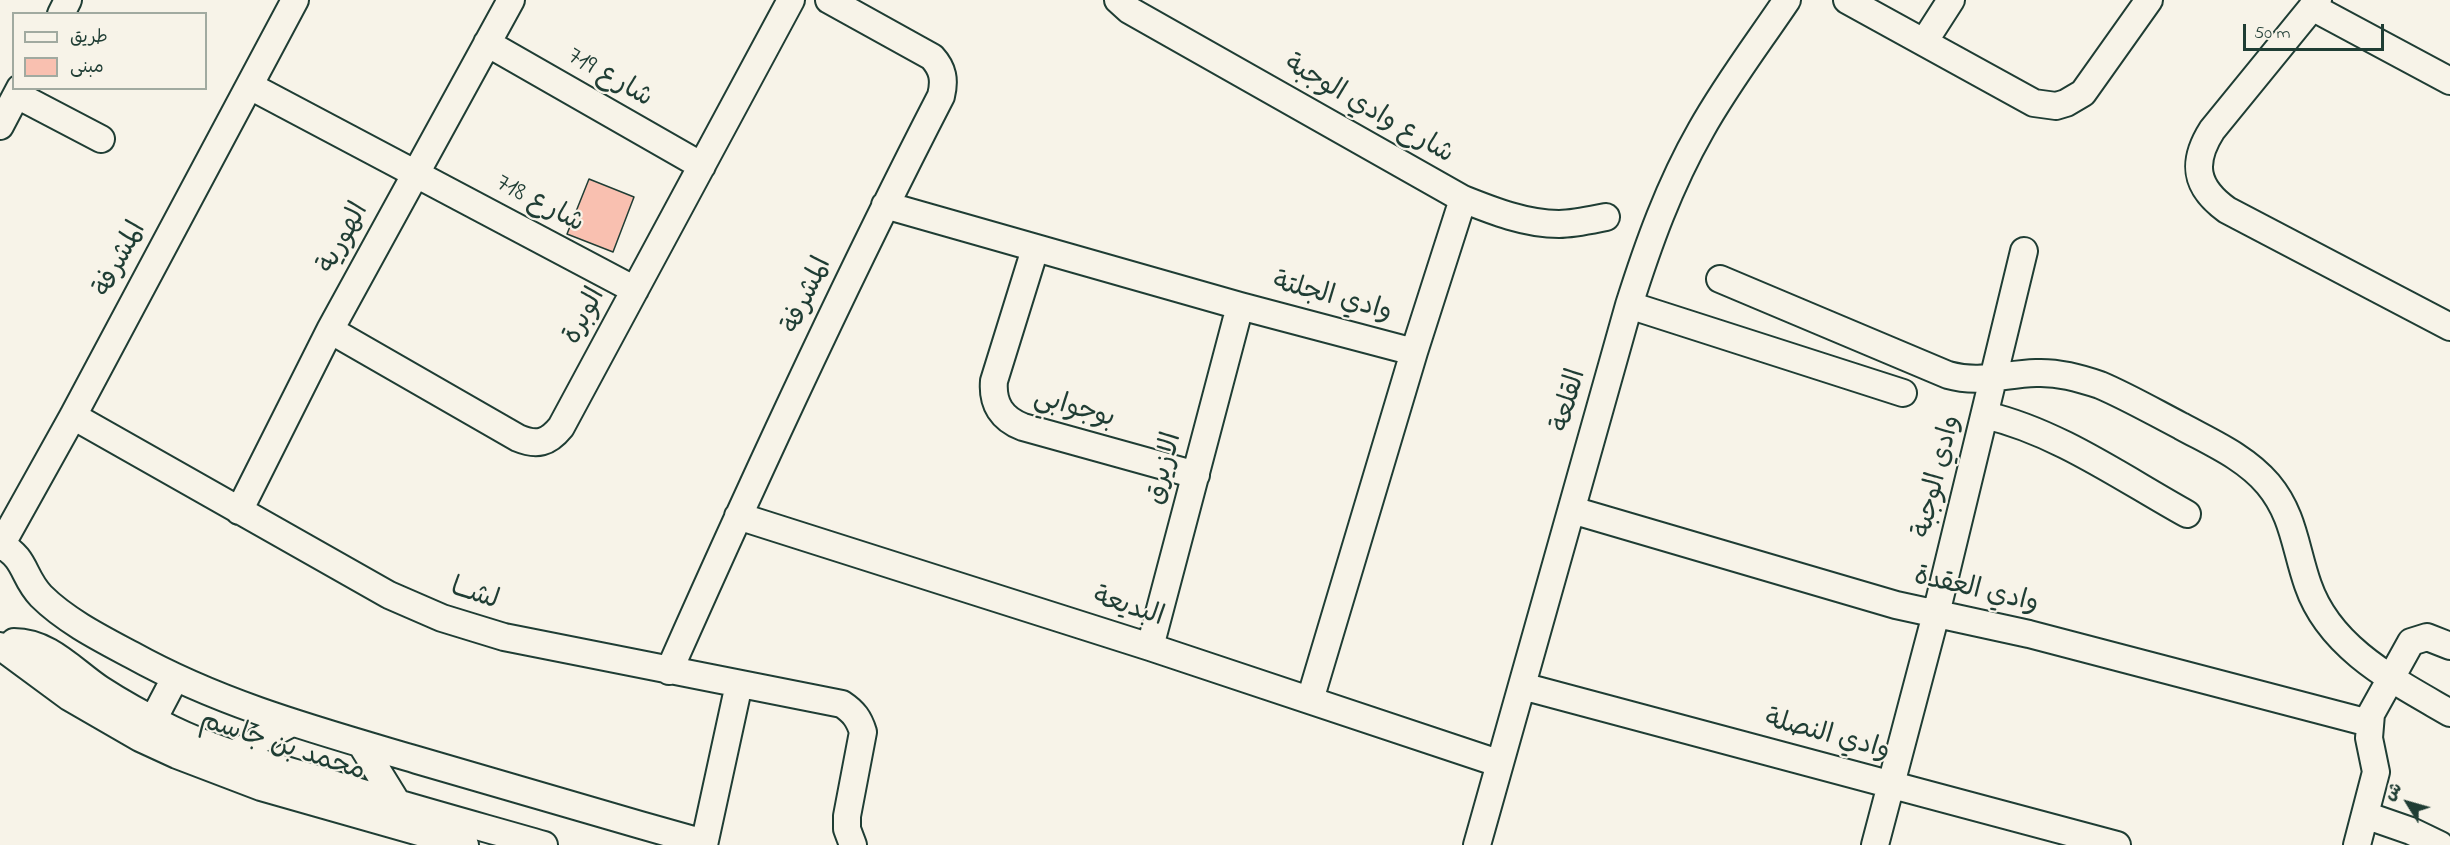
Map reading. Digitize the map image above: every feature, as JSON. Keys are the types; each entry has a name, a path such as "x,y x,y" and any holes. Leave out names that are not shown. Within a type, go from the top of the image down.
{"street":[{"name":"المشرفة","path":"0,545 73,416 295,0"},
{"name":"الهورية","path":"239,511 330,330 511,0"},
{"name":"الوبرة","path":"330,330 518,438 530,443 541,443 553,437 561,427 791,0"},
{"name":"المشرفة","path":"669,671 738,516 885,206 941,96 942,70 932,57 829,0"},
{"name":"شارع وادي الوجبة","path":"1118,0 1129,10 1463,199 1492,211 1536,222 1558,224 1606,217"},
{"name":"القلعة","path":"1477,845 1498,763 1522,686 1629,305 1658,219 1701,129 1787,0"},
{"path":"1847,0 2034,103 2055,106 2067,103 2083,93 2146,1"},
{"path":"1924,42 1951,0"},
{"path":"2450,81 2315,4 2212,130 2202,146 2198,165 2202,183 2212,199 2227,210 2450,327"},
{"name":"شارع 719","path":"487,43 702,166"},
{"name":"شارع 718","path":"250,86 635,290"},
{"path":"0,126 19,92 101,139"},
{"path":"1414,352 1463,199"},
{"name":"وادي الجلتة","path":"885,206 1240,306 1414,352 1310,700"},
{"name":"بوجوابي","path":"1035,249 994,381 995,399 1002,415 1012,423 1023,427 1196,475"},
{"name":"وادي الوجبة","path":"1875,845 1936,614 2024,251"},
{"path":"1720,279 1948,375 1978,380 2040,373 2079,378 2100,385 2242,460 2268,484 2287,514 2294,531 2308,587 2327,622 2349,648 2450,713"},
{"path":"1629,305 1903,393"},
{"name":"الازيرق","path":"1150,647 1240,306"},
{"name":"لشــا","path":"73,416 389,595 442,618 504,637 842,704 860,721 864,732 847,816 847,829 853,845"},
{"path":"1985,416 2016,424 2049,437 2187,514"},
{"name":"وادي العقدة","path":"1572,510 1875,599 2029,634 2369,723"},
{"name":"البديعة","path":"738,516 1150,647 1498,763"},
{"path":"0,545 18,557 32,585 51,604 92,633 175,678 242,706 291,723 704,844 739,684"},
{"path":"2357,845 2376,772 2376,763 2369,738 2369,723 2374,705 2405,649 2418,638 2435,639 2450,646"},
{"path":"5,640 31,643 47,650 100,689 153,720 233,754 544,845"},
{"name":"محمد بن جاسم","path":"5,640 69,697 140,738 177,755 261,787 465,845"},
{"name":"محمد بن جاسم","path":"5,640 108,709 142,729 204,758 232,769 503,845"},
{"path":"153,720 175,678"},
{"name":"وادي النصلة","path":"1522,686 2109,844"},
{"path":"233,754 291,723"},
{"path":"361,744 398,804"},
{"path":"2365,815 2396,825 2440,845"}],"building":[{"path":"589,179 634,197 613,252 567,234"}]}
